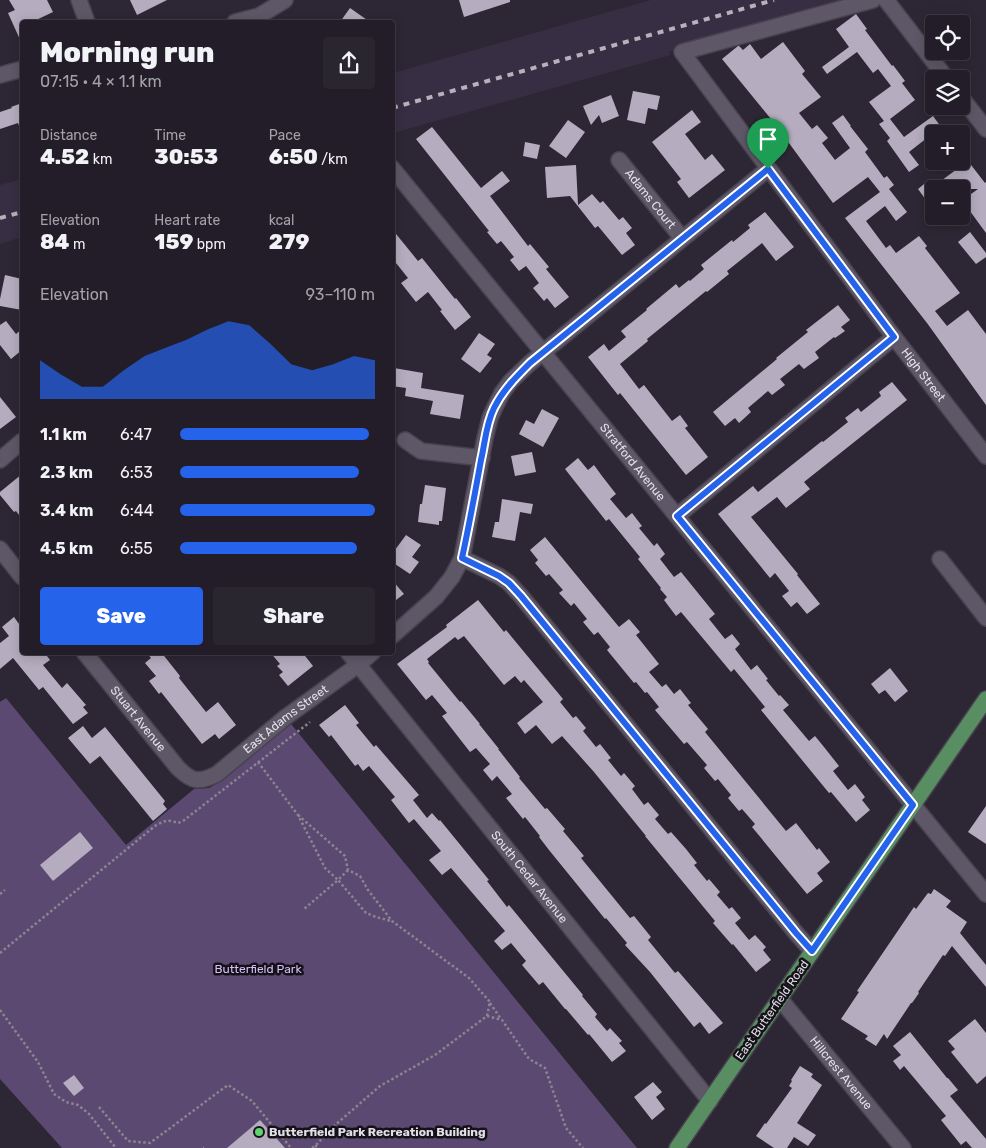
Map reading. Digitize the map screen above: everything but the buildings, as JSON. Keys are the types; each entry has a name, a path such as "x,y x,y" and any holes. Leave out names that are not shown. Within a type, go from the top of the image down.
{"main road":[{"name":"East Butterfield Road","path":"677,1148 986,699"}],"street":[{"path":"79,0 85,20"},
{"path":"242,20 259,16 285,0"},
{"name":"High Street","path":"874,0 682,52 894,337 986,456"},
{"path":"886,0 940,70"},
{"path":"0,75 20,70"},
{"path":"970,109 986,129"},
{"name":"Adams Court","path":"619,160 682,238"},
{"path":"395,633 436,597 448,582 462,558 490,418 502,393 516,376 543,352 768,169"},
{"name":"Stratford Avenue","path":"395,172 986,894"},
{"path":"677,516 894,337"},
{"path":"405,440 421,451 482,458"},
{"path":"0,460 20,443"},
{"path":"0,549 20,574"},
{"path":"462,558 499,576 509,583 521,596 812,951"},
{"path":"940,559 986,618"},
{"name":"Stuart Avenue","path":"86,655 178,768 190,778 198,781"},
{"name":"South Cedar Avenue","path":"350,655 710,1101"},
{"name":"East Adams Street","path":"198,781 206,780 217,774 286,717 358,665 369,655"},
{"name":"Hillcrest Avenue","path":"780,999 903,1148"}],"path":[{"path":"0,953 155,826 170,820 176,823 183,821 310,722"},
{"path":"258,762 298,815 325,868 338,880 366,913 392,921"},
{"path":"298,815 345,856 348,870"},
{"path":"304,909 348,870"},
{"path":"348,870 360,876 368,890 392,921 469,978 490,1002 529,1059 545,1068 566,1128 583,1148"},
{"path":"0,894 5,890"},
{"path":"312,1148 316,1147 334,1126 380,1086 435,1055 487,1016 490,1002"},
{"path":"0,1010 38,1062 54,1094 66,1102 78,1105 84,1109 116,1148"},
{"path":"487,1016 502,1020"},
{"path":"99,1108 128,1141 150,1143 228,1085 252,1101 291,1148"}],"shaded area":[{"path":"651,0 848,0 669,52 671,55 395,132 395,72"},
{"path":"20,180 20,238 0,244 0,185"}],"green space":[{"name":"Butterfield Park","path":"6,698 126,845 194,789 209,788 216,784 291,724 637,1148 62,1148 0,1079 0,702"}],"railway":[{"path":"395,107 774,0"},
{"path":"0,218 20,213"}],"place":[{"name":"Butterfield Park Recreation Building","path":"259,1132"}],"route":[{"path":"768,169 894,337 677,516 913,805 812,951 521,596 509,583 499,576 462,558 485,438 490,418 502,393 530,363 768,169"}]}
